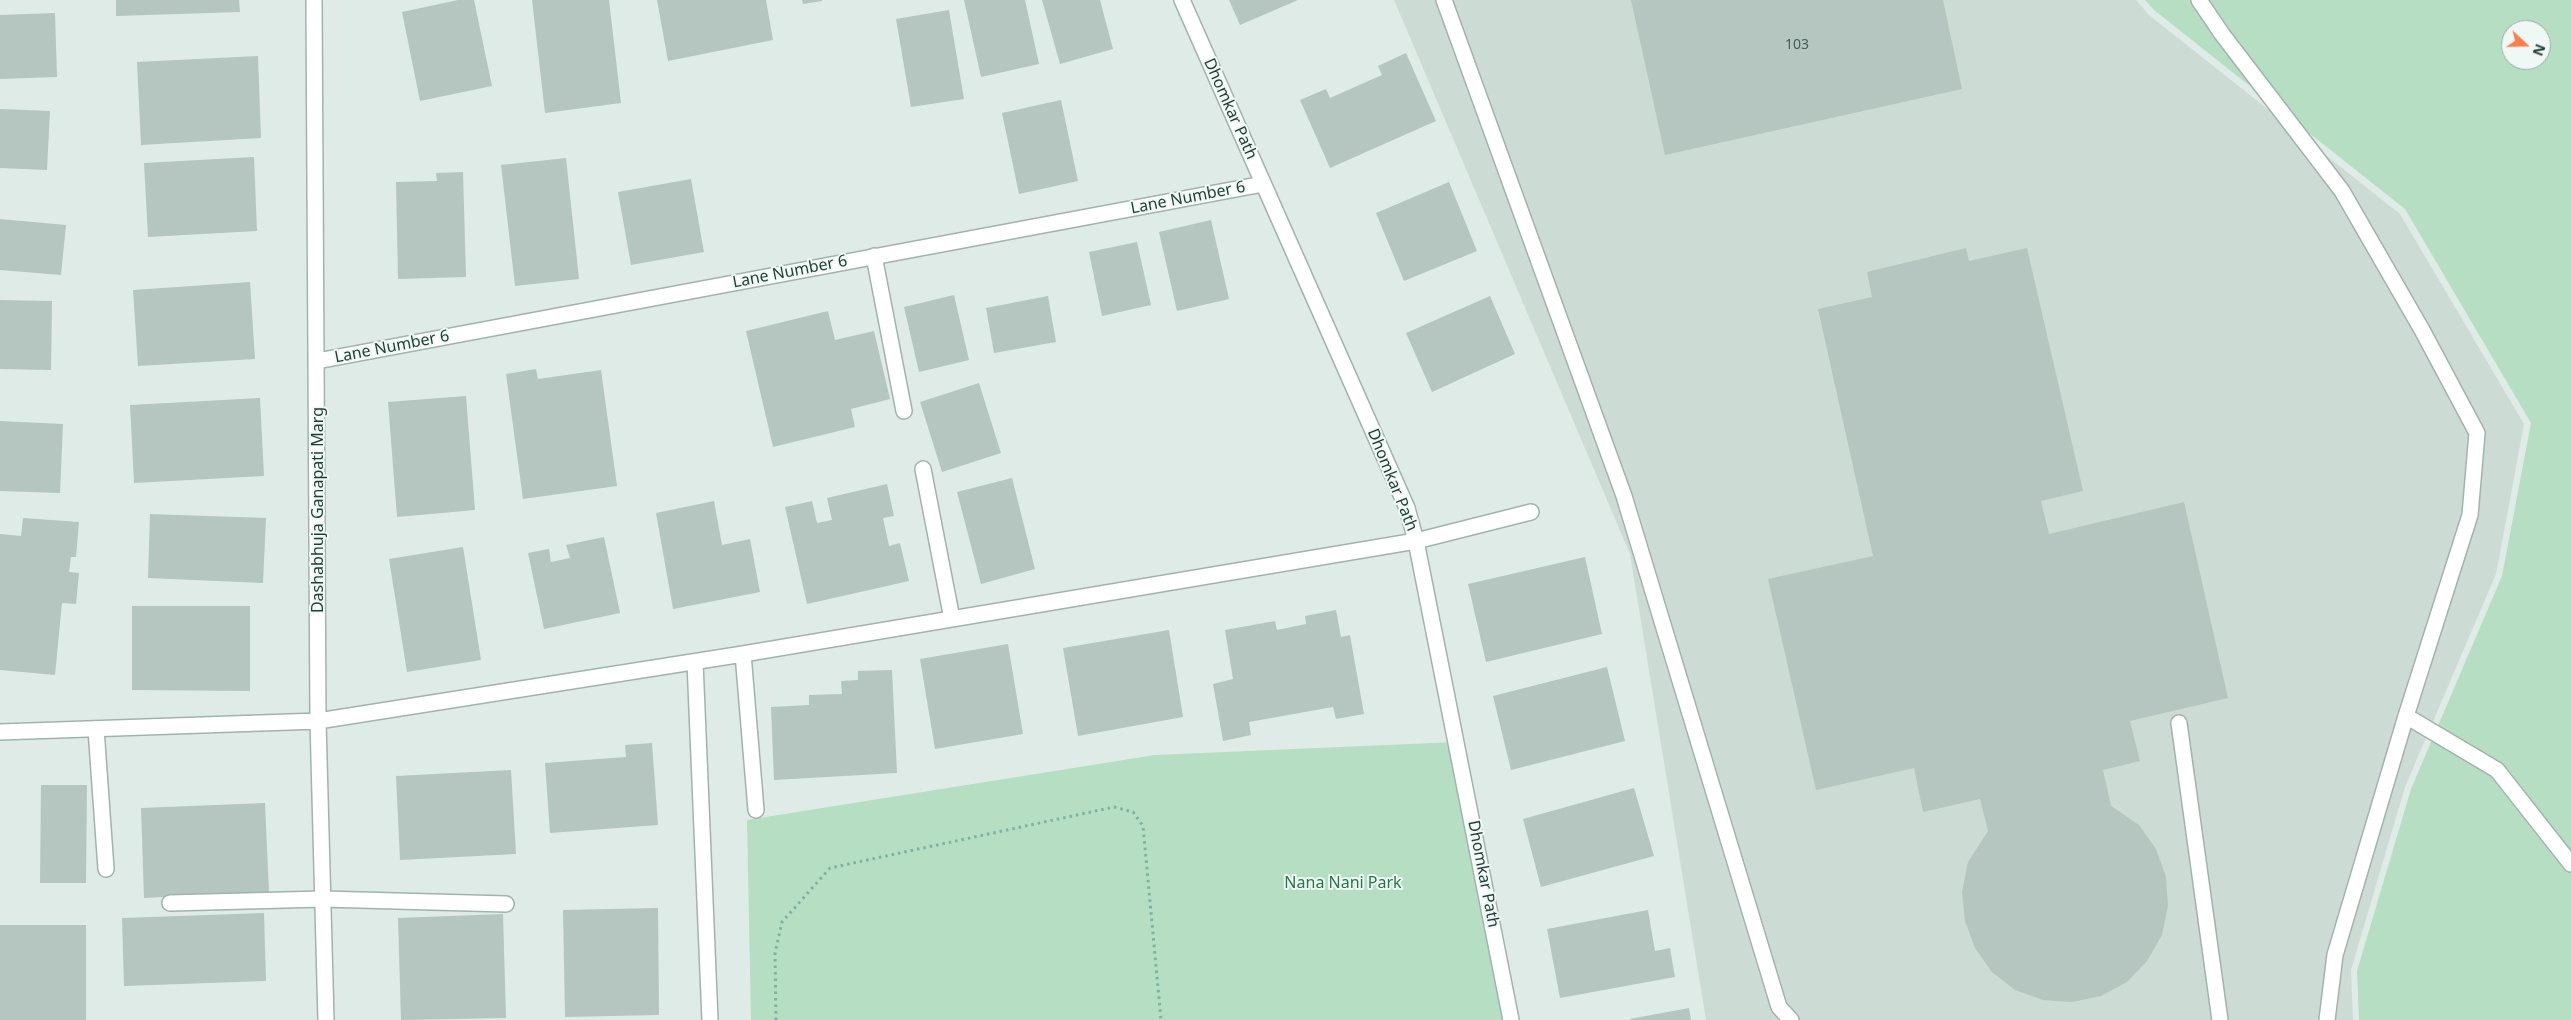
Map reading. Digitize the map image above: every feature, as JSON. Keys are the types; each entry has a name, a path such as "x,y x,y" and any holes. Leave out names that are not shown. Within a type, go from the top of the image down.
{"street":[{"name":"Dashabhuja Ganapati Marg","path":"314,0 318,721 326,1020"},
{"name":"Dhomkar Path","path":"1182,0 1406,508 1416,541 1511,1020"},
{"path":"1444,0 1624,496 1778,1013 1791,1020"},
{"path":"2199,0 2222,34 2342,191 2422,330 2477,433 2470,515 2406,716 2335,955 2328,1020"},
{"name":"Lane Number 6","path":"317,361 1263,184"},
{"path":"874,256 904,411"},
{"path":"923,468 952,619"},
{"path":"0,732 318,721 695,662 1416,541 1532,512"},
{"path":"743,654 756,810"},
{"path":"695,662 710,1020"},
{"path":"2406,716 2497,770 2571,864"},
{"path":"2179,723 2220,1020"},
{"path":"96,728 106,870"},
{"path":"170,903 323,899 506,904"}],"path":[{"path":"776,1020 775,953 782,922 830,868 1114,807 1133,812 1143,826 1161,1020"}],"shaded area":[{"path":"1394,0 2136,0 2149,15 2400,214 2524,424 2496,574 2405,787 2351,970 2353,1020 1706,1020 1630,554"}],"green space":[{"path":"2145,0 2571,0 2571,1020 2359,1020 2357,971 2411,789 2502,576 2531,423 2405,209 2154,10"},
{"name":"Nana Nani Park","path":"1456,742 1507,1020 751,1020 747,820 1155,755"}],"building":[{"path":"116,0 239,0 240,12 116,16"},
{"path":"458,0 474,0 492,86 420,101 402,12"},
{"path":"532,0 609,0 621,103 545,113"},
{"path":"657,0 766,0 773,40 668,61"},
{"path":"802,0 822,0 822,1 803,4"},
{"path":"964,0 1025,0 1039,64 981,77"},
{"path":"1042,0 1100,0 1113,49 1060,64"},
{"path":"1229,0 1298,0 1240,25"},
{"path":"1631,0 1943,0 1962,89 1665,155"},
{"path":"949,10 964,99 911,107 896,19"},
{"path":"55,13 57,77 0,79 0,15"},
{"path":"1406,53 1436,121 1330,168 1300,100 1326,89 1330,98 1382,75 1378,66"},
{"path":"258,56 261,138 141,145 137,62"},
{"path":"1061,100 1078,181 1019,194 1002,113"},
{"path":"0,109 50,111 47,170 0,168"},
{"path":"254,157 257,231 148,237 144,163"},
{"path":"566,158 579,279 515,286 501,165"},
{"path":"463,172 466,277 398,279 396,182 437,181 436,173"},
{"path":"691,179 704,252 631,265 618,192"},
{"path":"1449,182 1477,251 1404,281 1376,213"},
{"path":"0,219 66,225 61,275 0,270"},
{"path":"1211,220 1229,299 1177,311 1159,232"},
{"path":"1137,242 1151,305 1102,316 1089,252"},
{"path":"1966,248 1969,261 2027,248 2083,491 2041,501 2049,534 2184,502 2228,698 2130,721 2140,761 2103,770 2111,806 2139,825 2156,849 2166,877 2168,906 2162,935 2147,961 2127,982 2101,996 2072,1002 2043,1000 2015,990 1992,972 1975,948 1965,921 1962,892 1968,862 1988,831 1980,799 1923,812 1914,768 1816,790 1768,579 1873,556 1818,309 1872,297 1867,272"},
{"path":"250,282 255,359 138,366 133,290"},
{"path":"954,295 969,360 919,372 904,307"},
{"path":"1048,296 1056,342 994,353 986,308"},
{"path":"1490,296 1515,354 1432,392 1406,333"},
{"path":"0,300 52,301 51,370 0,369"},
{"path":"828,311 835,340 874,331 890,399 851,409 855,427 773,447 746,331"},
{"path":"536,369 538,379 601,370 617,486 523,499 506,374"},
{"path":"979,383 1001,453 942,472 920,402"},
{"path":"466,396 475,510 397,517 388,402"},
{"path":"260,398 264,476 134,483 130,405"},
{"path":"0,421 63,424 60,493 0,491"},
{"path":"1012,478 1035,569 981,584 957,492"},
{"path":"887,484 894,516 883,518 889,546 900,543 909,581 807,604 785,507 812,501 817,523 832,520 827,498"},
{"path":"714,501 722,545 750,539 760,592 673,609 656,513"},
{"path":"150,514 266,518 263,583 148,578"},
{"path":"23,518 79,522 76,557 71,557 69,572 79,573 76,604 62,603 55,675 0,670 0,534 21,536"},
{"path":"604,537 620,613 544,629 528,553 549,549 551,562 570,558 566,545"},
{"path":"463,547 481,660 407,672 389,559"},
{"path":"1585,557 1602,634 1486,662 1468,584"},
{"path":"132,606 250,606 250,691 132,690"},
{"path":"1336,610 1341,637 1350,635 1364,714 1336,719 1333,707 1249,722 1251,735 1223,741 1213,684 1233,679 1225,630 1275,621 1277,630 1306,624 1305,616"},
{"path":"1169,630 1183,717 1078,736 1063,648"},
{"path":"1008,644 1023,734 935,749 920,659"},
{"path":"1607,667 1625,741 1511,770 1493,696"},
{"path":"892,670 897,773 774,780 771,707 809,705 809,695 842,694 841,681 858,680 858,671"},
{"path":"652,743 658,825 550,833 545,763 626,757 625,745"},
{"path":"511,770 516,854 400,860 396,776"},
{"path":"41,785 87,785 86,883 40,883"},
{"path":"1634,788 1654,856 1541,887 1523,819"},
{"path":"265,803 269,892 144,898 141,808"},
{"path":"658,908 659,1015 565,1017 563,910"},
{"path":"1648,910 1655,951 1670,948 1675,977 1560,998 1547,929"},
{"path":"264,913 266,981 124,986 122,918"},
{"path":"503,914 506,1018 401,1020 398,918"},
{"path":"0,925 86,925 86,1020 0,1020"},
{"path":"1689,1008 1691,1020 1630,1020 1630,1019"}]}
